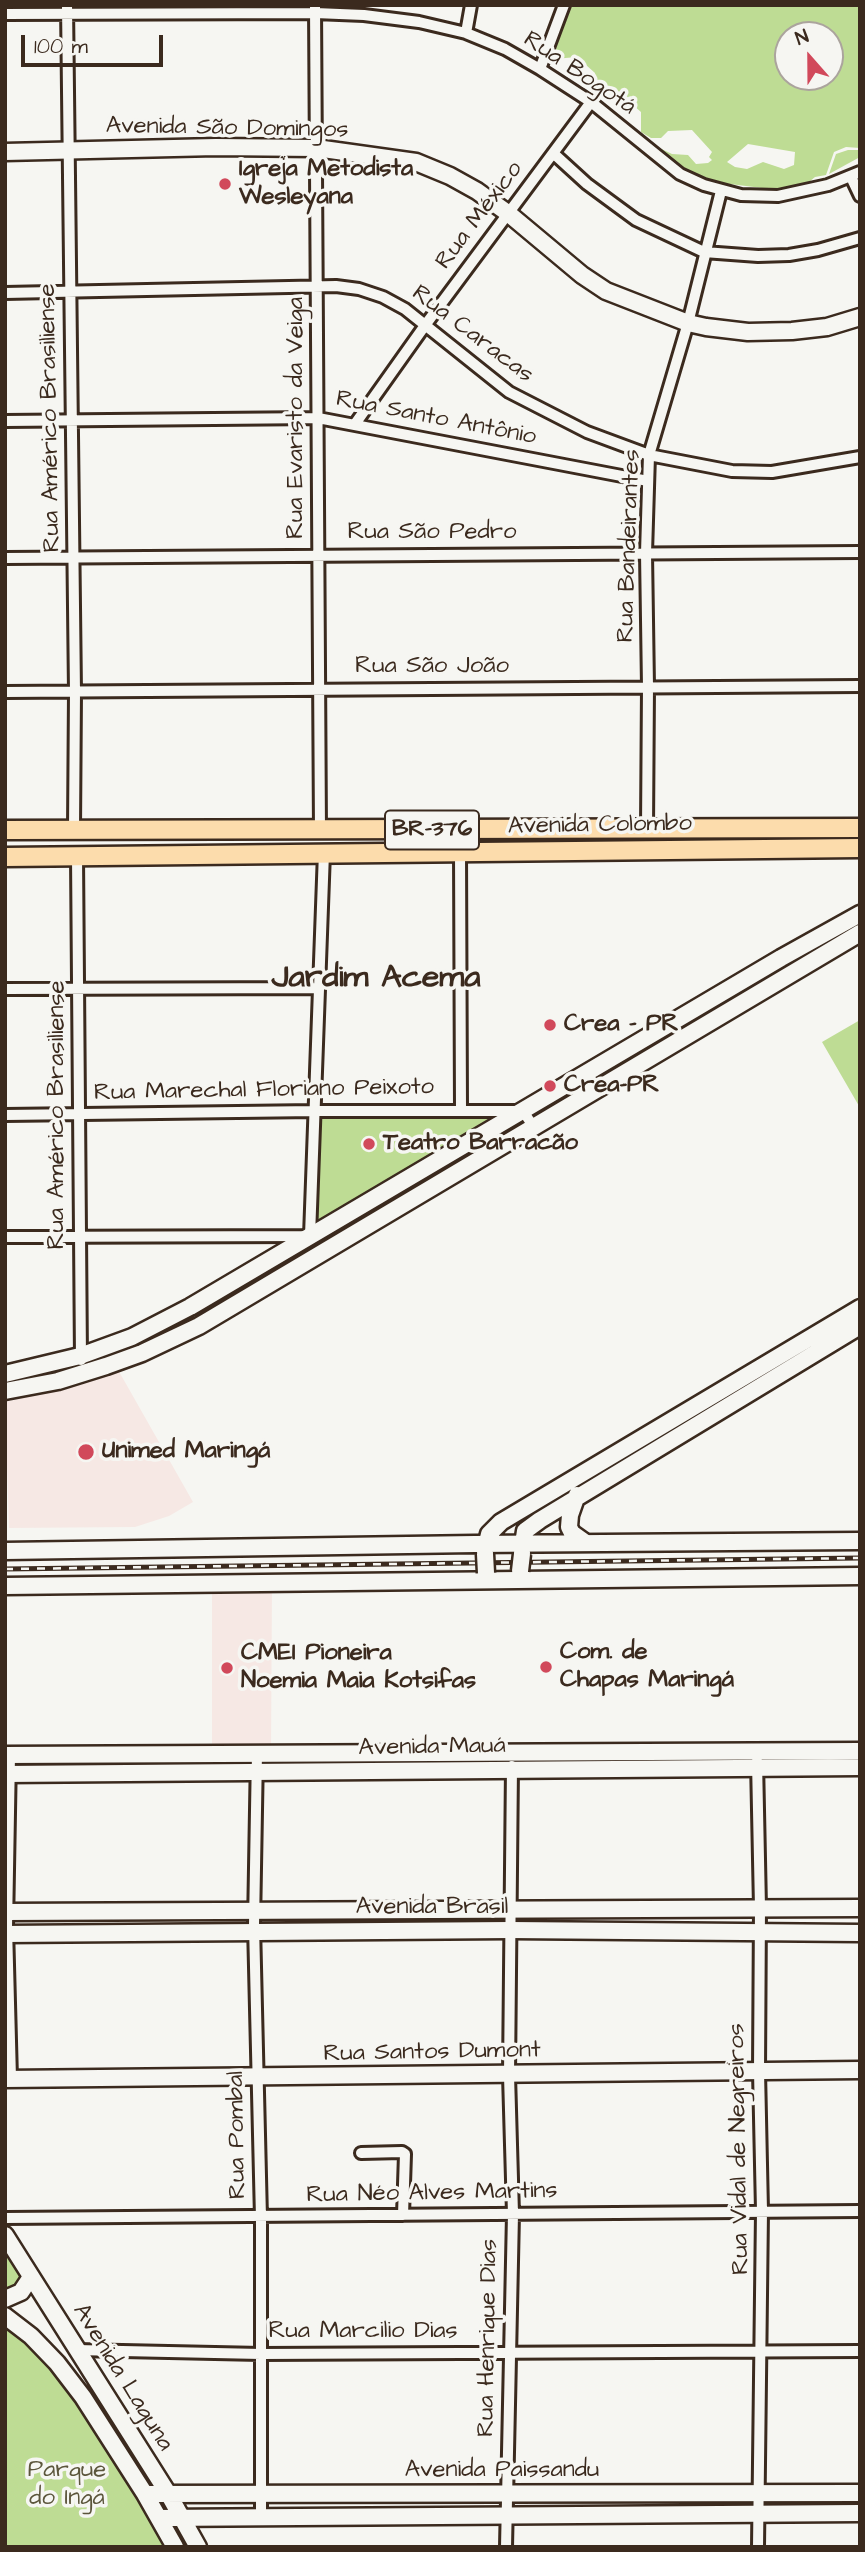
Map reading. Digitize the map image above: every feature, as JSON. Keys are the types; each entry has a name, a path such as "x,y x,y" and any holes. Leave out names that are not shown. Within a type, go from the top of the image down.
{"main road":[{"name":"Avenida São Domingos","path":"5,152 216,147 316,148 416,162 477,191 509,214 560,258 606,291 688,323 748,332 792,331 827,327 860,317"},
{"path":"806,848 826,838 836,828"},
{"name":"Avenida Colombo","path":"5,831 860,828"},
{"path":"491,852 509,829"},
{"path":"186,832 191,854"},
{"path":"191,854 204,832"},
{"name":"Avenida Colombo","path":"5,857 860,848"},
{"path":"5,1374 80,1356 132,1337 190,1307 860,914"},
{"path":"5,1391 58,1381 142,1353 199,1326 860,933"},
{"path":"769,965 779,981"},
{"path":"516,1575 525,1531 662,1437 860,1308"},
{"path":"487,1576 486,1548 489,1534 501,1522 662,1437 860,1326"},
{"path":"577,1496 569,1527 572,1533 586,1543"},
{"path":"5,1551 523,1549 586,1543 860,1541"},
{"path":"5,1586 516,1575 860,1576"},
{"name":"Avenida Mauá","path":"8,1755 860,1751"},
{"name":"Avenida Mauá","path":"7,1774 860,1767"},
{"name":"Avenida Brasil","path":"6,1912 860,1908"},
{"name":"Avenida Brasil","path":"6,1934 510,1930 860,1933"},
{"name":"Rua Santos Dumont","path":"8,2079 860,2070"},
{"name":"Avenida Laguna","path":"5,2235 169,2495 198,2547"},
{"path":"5,2299 21,2291 31,2277"},
{"name":"Avenida Laguna","path":"5,2316 31,2336 57,2363 83,2397 145,2494 175,2547"},
{"name":"Avenida Paissandu","path":"145,2494 860,2493"},
{"name":"Avenida Paissandu","path":"159,2518 860,2513"}],"street":[{"path":"466,33 471,5"},
{"path":"540,69 564,5"},
{"name":"Rua Bogotá","path":"5,14 67,9 315,9 419,22 466,33 540,69 591,102 680,174 721,191 757,197 778,196 855,175"},
{"name":"Rua Américo Brasiliense","path":"67,9 69,292 73,420 74,829"},
{"name":"Rua Evaristo da Veiga","path":"315,9 320,831"},
{"name":"Rua México","path":"355,424 591,102"},
{"path":"553,153 587,184 636,220 704,252 789,255 860,238"},
{"path":"855,175 860,196"},
{"name":"Rua Bandeirantes","path":"647,828 646,553 649,455 688,323 721,191"},
{"name":"Rua Caracas","path":"5,292 317,287 359,289 383,297 426,324 509,392 587,432 649,455 732,471 772,472 860,457"},
{"name":"Rua Santo Antônio","path":"5,421 318,418 648,481"},
{"name":"Rua São Pedro","path":"5,558 860,552"},
{"name":"Rua São João","path":"5,692 860,686"},
{"path":"321,1253 310,1236 324,852"},
{"path":"460,852 461,1111"},
{"name":"Rua Américo Brasiliense","path":"77,856 80,1356 85,1372"},
{"path":"5,989 319,988"},
{"path":"523,1111 533,1126"},
{"name":"Rua Marechal Floriano Peixoto","path":"5,1115 523,1111"},
{"path":"5,1237 310,1236"},
{"name":"Rua Henrique Dias","path":"506,2547 512,2353 513,2214 509,2075 512,1752"},
{"name":"Rua Vidal de Negreiros","path":"757,1752 762,2211 758,2547"},
{"name":"Rua Pombal","path":"257,1753 254,1931 261,2218 261,2516"},
{"path":"8,1755 8,2079"},
{"path":"361,2152 405,2154 403,2215"},
{"name":"Rua Néo Alves Martins","path":"5,2218 860,2211"},
{"name":"Rua Marcilio Dias","path":"76,2350 261,2354 860,2351"}],"shaded area":[{"name":"Unimed Maringá","path":"117,1368 193,1502 169,1516 135,1527 9,1528 5,1402 61,1389"},
{"path":"272,1583 271,1753 212,1753 212,1584"}],"green space":[{"path":"569,5 860,5 860,148 846,147 834,152 826,175 815,177 800,186 762,188 714,182 688,171 653,145 672,154 688,155 696,164 708,163 712,160 709,157 712,152 692,130 668,131 661,138 651,138 641,132 641,112 626,99 612,101 597,89 595,73 577,57 554,59 551,52","holes":["748,144 795,152 794,165 784,169 763,162 747,169 727,162"]},
{"path":"860,150 860,157 829,174 836,154"},
{"path":"860,1020 860,1105 859,1106 822,1042"},
{"path":"315,1111 523,1111 310,1236"},
{"path":"5,2235 31,2277 5,2299"},
{"name":"Parque do Ingá","path":"5,2316 57,2363 173,2547 5,2547"}],"railway":[{"path":"5,1569 860,1558"}],"place":[{"name":"Igreja Metodista Wesleyana","path":"225,184"},
{"name":"Crea - PR","path":"550,1025"},
{"name":"Crea-PR","path":"550,1086"},
{"name":"Teatro Barracão","path":"369,1144"},
{"name":"Unimed Maringá","path":"86,1452"},
{"name":"Com. de Chapas Maringá","path":"546,1667"},
{"name":"CMEI Pioneira Noemia Maia Kotsifas","path":"227,1668"}],"district":[{"name":"Jardim Acema","path":"376,979"}]}
